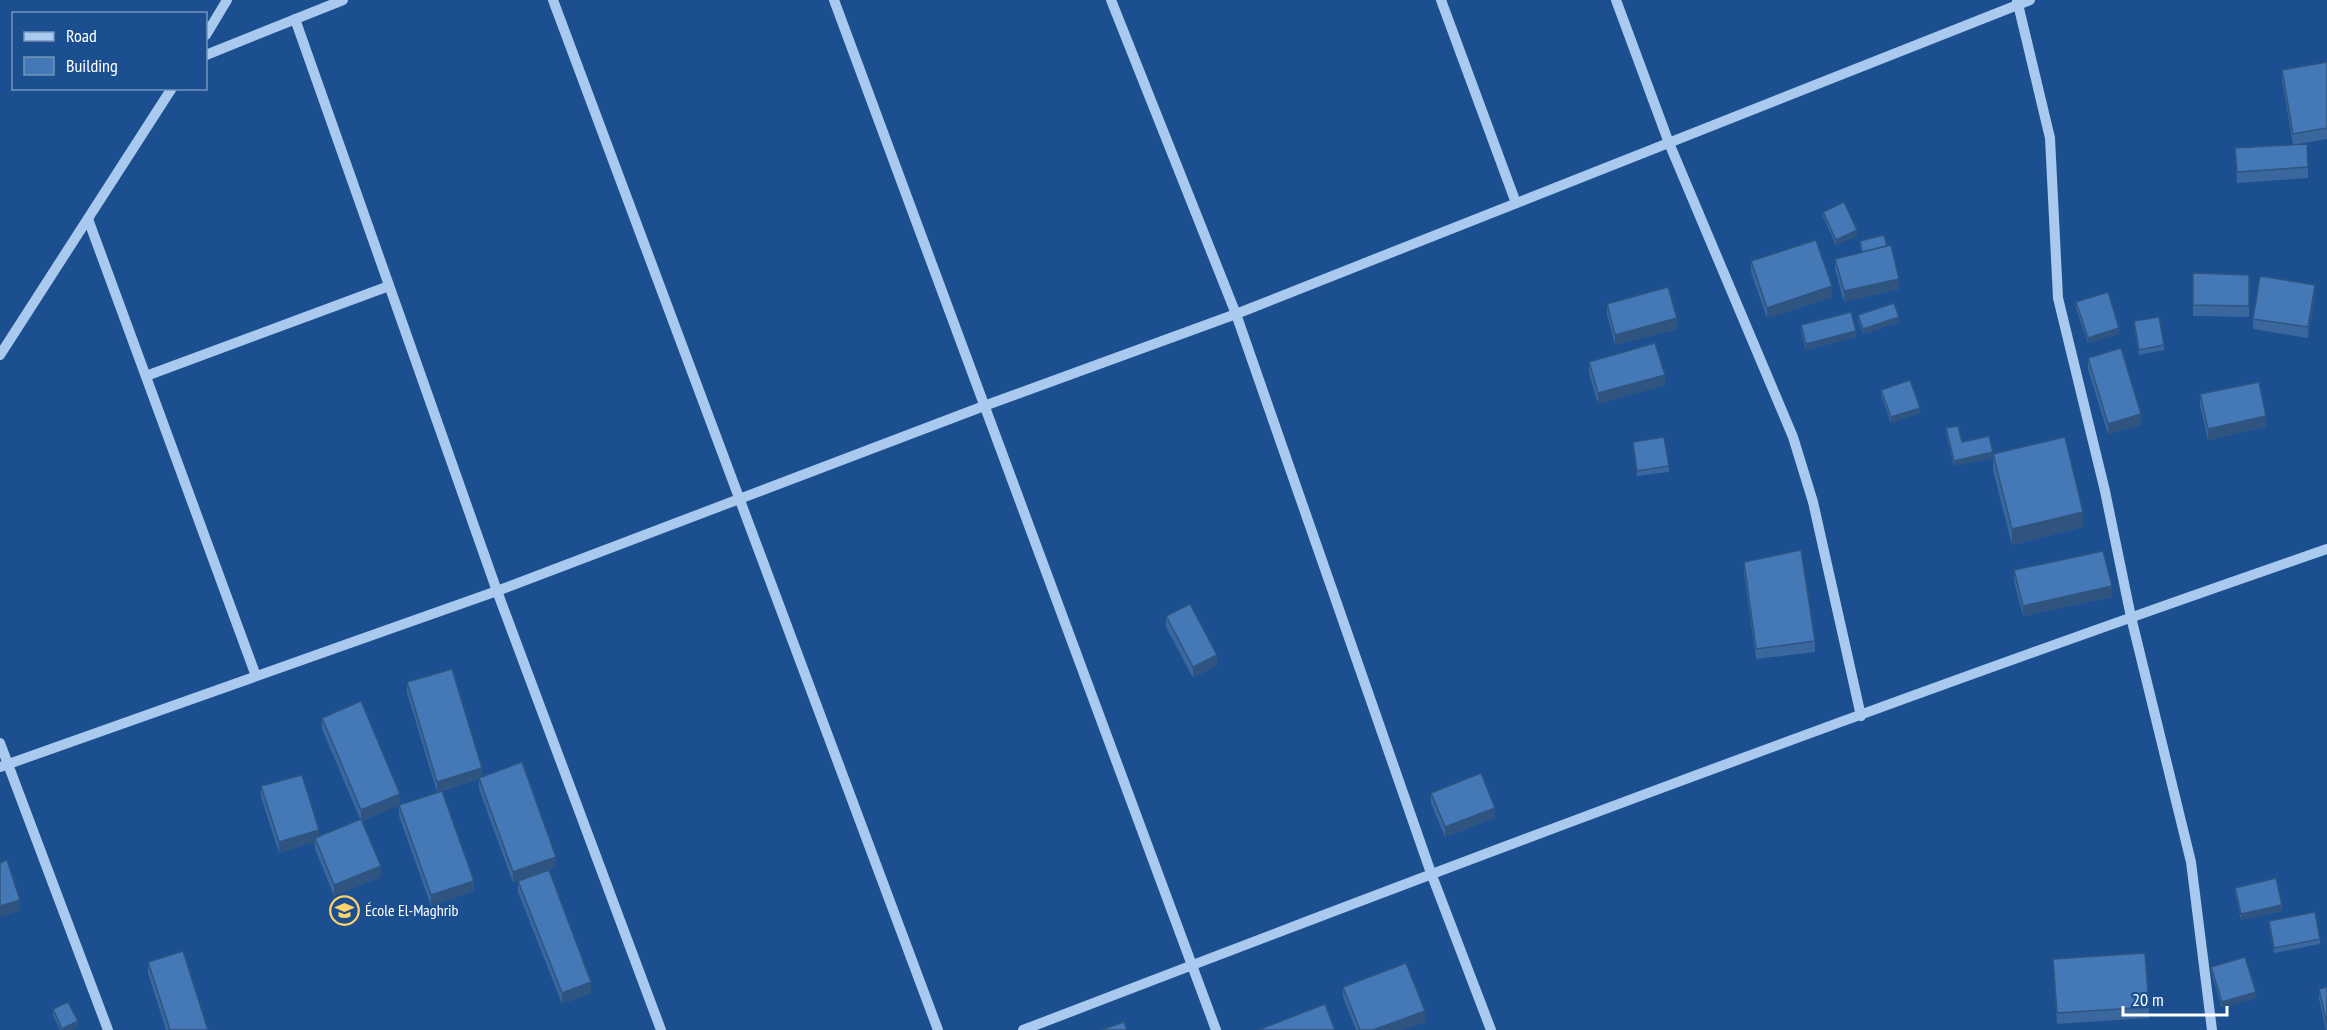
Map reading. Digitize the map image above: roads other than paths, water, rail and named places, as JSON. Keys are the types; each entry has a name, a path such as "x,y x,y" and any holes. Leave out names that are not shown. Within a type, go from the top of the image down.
{"street":[{"path":"207,33 227,0"},
{"path":"207,55 343,0"},
{"path":"552,0 938,1030"},
{"path":"834,0 1216,1030"},
{"path":"1111,0 1236,315 1431,873 1491,1030"},
{"path":"1441,0 1516,203"},
{"path":"1616,0 1669,143 1793,437 1813,502 1861,716"},
{"path":"4,765 497,591 984,406 1236,315 2018,2 2030,0"},
{"path":"2018,2 2050,138 2058,298 2105,491 2131,617 2191,862 2212,1030"},
{"path":"295,19 497,591 661,1030"},
{"path":"0,355 171,90"},
{"path":"88,219 256,676"},
{"path":"146,376 389,285"},
{"path":"1023,1030 1431,873 2131,617 2327,549"},
{"path":"0,743 4,765 108,1030"}],"place":[{"name":"École El-Maghrib","path":"344,910"}]}
